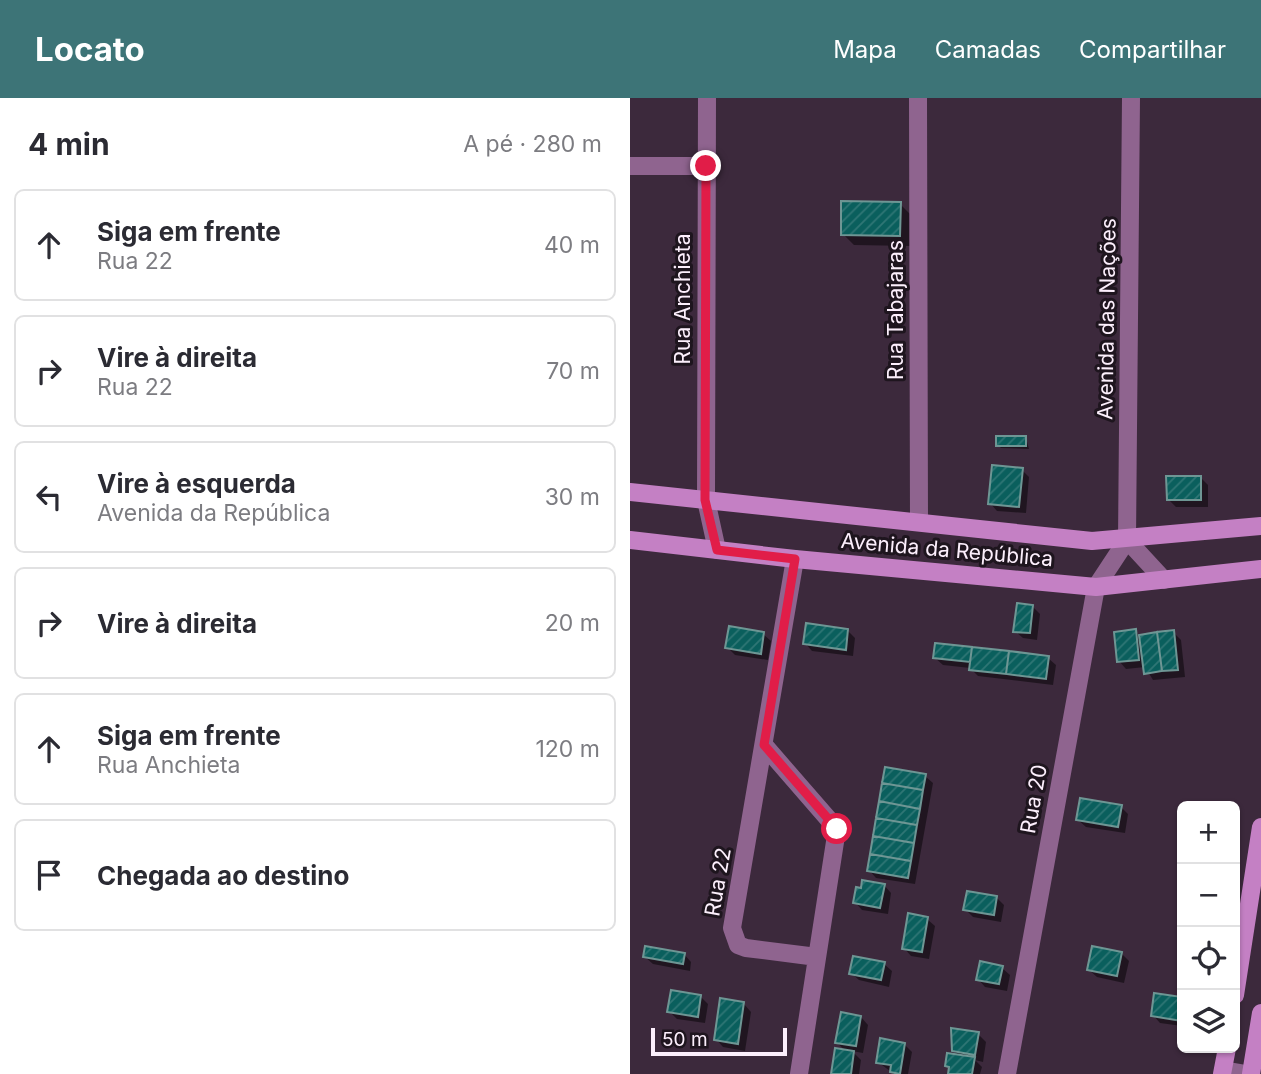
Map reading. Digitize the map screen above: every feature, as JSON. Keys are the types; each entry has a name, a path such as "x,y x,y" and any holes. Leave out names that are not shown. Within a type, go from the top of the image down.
{"street":[{"name":"Rua Anchieta","path":"707,98 705,500 717,550"},
{"name":"Rua Tabajaras","path":"918,98 919,522"},
{"name":"Avenida das Nações","path":"1128,540 1131,98"},
{"path":"630,166 706,166"},
{"name":"Avenida da República","path":"630,492 1092,541 1128,540 1261,526"},
{"name":"Avenida da República","path":"630,540 795,559 1096,587 1261,569"},
{"path":"1128,540 1164,580"},
{"name":"Rua 20","path":"1007,1074 1096,587 1128,540"},
{"name":"Rua 22","path":"795,559 732,928 733,938 738,945 746,948 817,957"},
{"path":"764,745 837,829 799,1074"},
{"path":"1236,990 1261,827"},
{"path":"1226,1053 1223,1072 1249,1074 1261,1013"}],"building":[{"path":"841,201 901,202 900,236 841,235"},
{"path":"996,436 1026,436 1026,446 996,446"},
{"path":"992,465 1023,468 1019,507 988,504"},
{"path":"1166,476 1201,476 1201,500 1167,500"},
{"path":"1017,603 1033,605 1030,633 1013,632"},
{"path":"806,623 848,629 846,650 803,644"},
{"path":"729,626 764,632 761,654 725,648"},
{"path":"1136,629 1139,660 1117,662 1114,632"},
{"path":"1174,630 1178,670 1162,671 1157,632"},
{"path":"1157,632 1162,671 1144,674 1139,635"},
{"path":"935,643 972,647 970,662 933,658"},
{"path":"972,647 1009,651 1006,674 969,670"},
{"path":"1009,651 1049,656 1046,679 1006,674"},
{"path":"885,767 926,774 923,790 882,783"},
{"path":"882,783 923,790 920,809 879,801"},
{"path":"1080,798 1122,805 1118,827 1076,820"},
{"path":"879,801 920,809 917,825 876,818"},
{"path":"876,818 917,825 914,843 873,836"},
{"path":"873,836 914,843 911,861 870,854"},
{"path":"870,854 911,861 908,878 867,871"},
{"path":"862,880 885,884 880,908 853,903 856,887 861,888"},
{"path":"967,891 997,896 994,915 963,910"},
{"path":"908,913 928,917 922,952 902,949"},
{"path":"645,946 685,953 683,964 643,957"},
{"path":"1092,946 1122,952 1117,976 1087,970"},
{"path":"853,956 885,962 881,980 849,974"},
{"path":"980,961 1003,966 999,984 976,980"},
{"path":"671,990 701,995 698,1017 667,1012"},
{"path":"1154,993 1177,996 1177,1020 1151,1016"},
{"path":"720,998 744,1002 738,1044 714,1040"},
{"path":"841,1012 861,1016 856,1046 835,1043"},
{"path":"951,1028 979,1032 975,1055 952,1051"},
{"path":"880,1038 905,1043 900,1074 890,1072 891,1065 876,1063"},
{"path":"835,1048 854,1051 851,1074 831,1074"},
{"path":"947,1053 975,1057 972,1074 948,1074 949,1067 945,1066"}],"route":[{"path":"706,166 705,500 717,550 795,559 764,745 837,829"}]}
